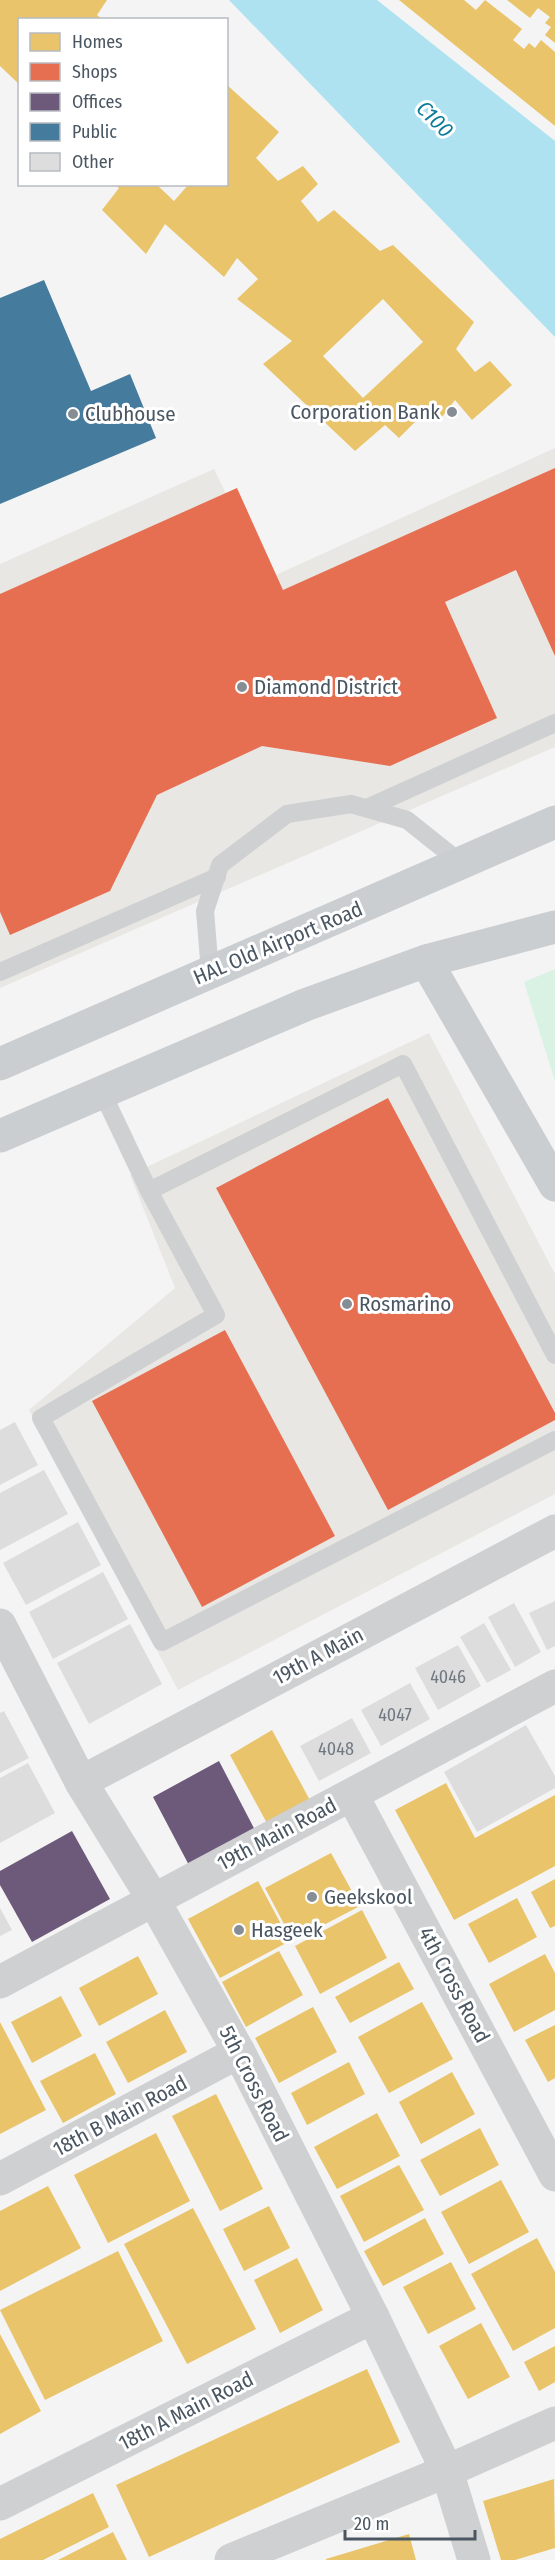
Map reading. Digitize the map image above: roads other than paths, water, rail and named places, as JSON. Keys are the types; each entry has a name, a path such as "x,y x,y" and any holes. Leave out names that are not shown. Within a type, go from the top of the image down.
{"main road":[{"name":"HAL Old Airport Road","path":"0,1064 555,822"},
{"path":"0,1136 305,1005 426,961 555,927"},
{"path":"426,961 555,1185"}],"street":[{"name":"19th A Main","path":"81,1782 555,1531"},
{"name":"5th Cross Road","path":"0,1625 81,1782 153,1899 239,2052 447,2471 474,2560"},
{"name":"19th Main Road","path":"0,1982 352,1795 552,1695"},
{"name":"4th Cross Road","path":"352,1795 555,2175"},
{"name":"18th B Main Road","path":"0,2179 239,2052"},
{"name":"18th A Main Road","path":"0,2504 373,2318"},
{"path":"231,2560 447,2471 555,2423"}],"lane":[{"path":"367,808 555,723"},
{"path":"210,972 205,911 220,865 287,814 351,804 367,808 406,820 461,863"},
{"path":"0,972 217,877"},
{"path":"149,1191 403,1064 555,1355"},
{"path":"102,1092 149,1191 216,1315 41,1418 162,1642 555,1440"}],"water":[{"name":"C100","path":"229,0 377,0 555,141 555,337"}],"place":[{"name":"Corporation Bank","path":"452,412"},
{"name":"Clubhouse","path":"73,414"},
{"name":"Diamond District","path":"242,687"},
{"name":"Rosmarino","path":"347,1304"},
{"name":"Geekskool","path":"312,1897"},
{"name":"Hasgeek","path":"239,1930"}]}
